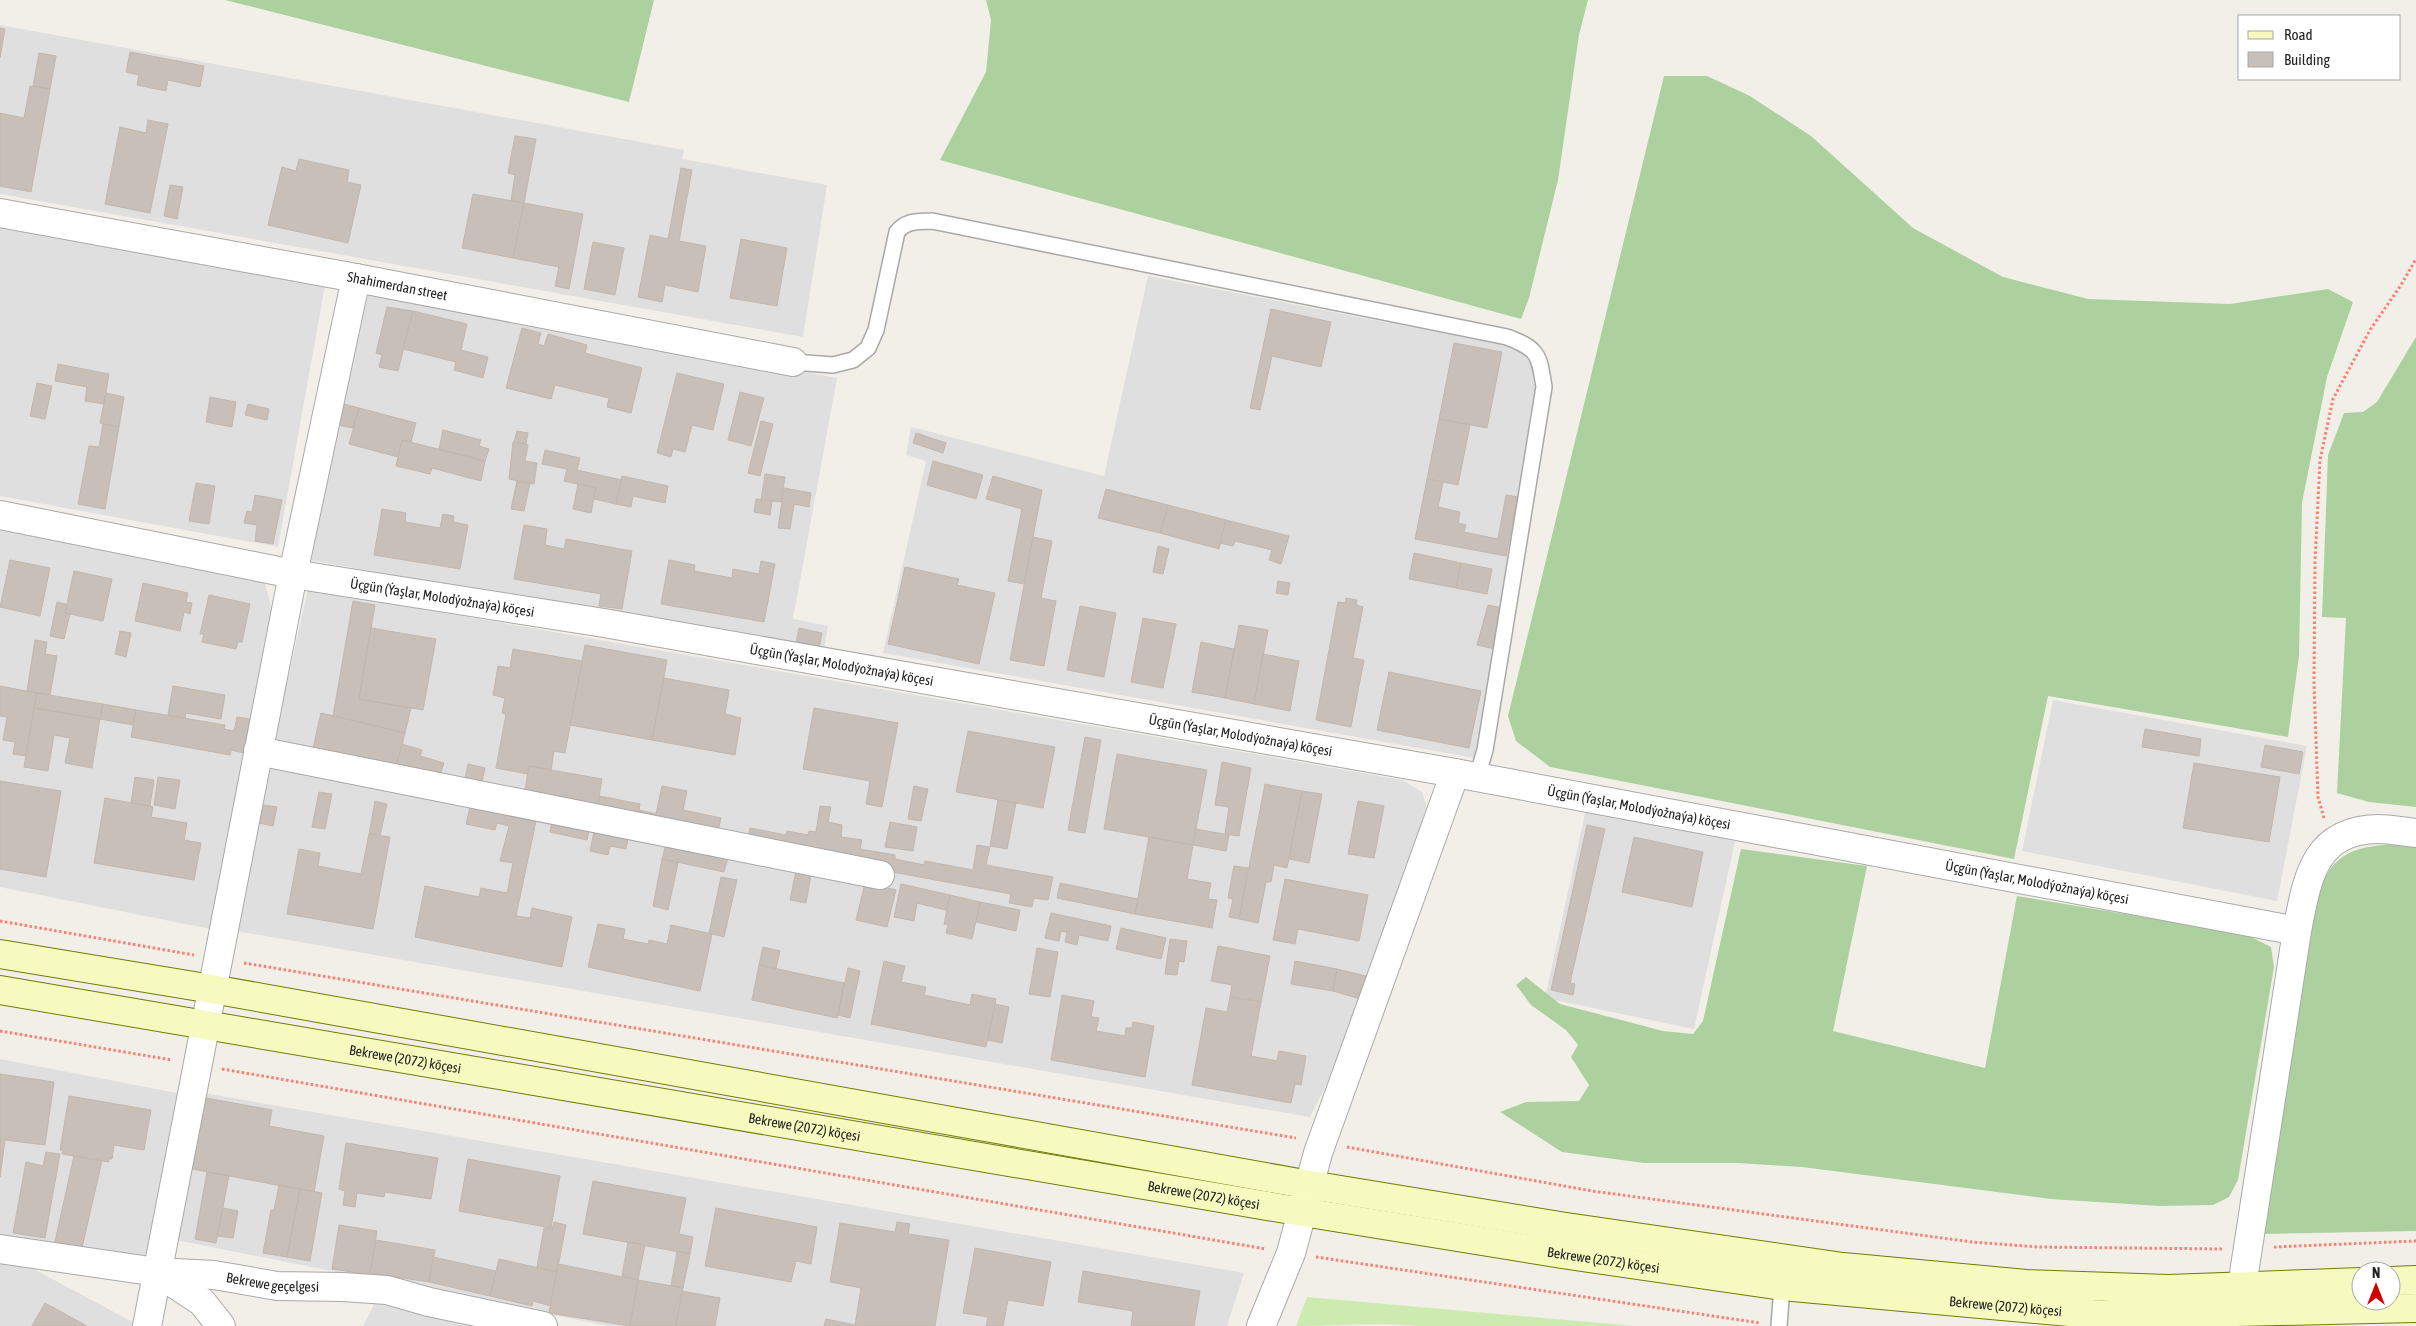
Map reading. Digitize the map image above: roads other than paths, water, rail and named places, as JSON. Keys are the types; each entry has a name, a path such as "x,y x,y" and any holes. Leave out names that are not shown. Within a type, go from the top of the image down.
{"main road":[{"name":"Bekrewe (2072) köçesi","path":"0,954 212,989 1310,1185 1556,1225 1843,1267 2026,1284 2168,1289 2351,1282"},
{"name":"Bekrewe (2072) köçesi","path":"0,990 1303,1212 1562,1254 1782,1286 2102,1315 2416,1308"},
{"path":"2401,1281 2416,1280"}],"street":[{"name":"Shahimerdan street","path":"0,213 356,278 793,362"},
{"path":"147,1326 196,1064 293,574 356,278"},
{"name":"Üçgün (Ýaşlar, Molodýožnaýa) köçesi","path":"0,515 293,574 604,623 1466,775 2297,931"},
{"path":"258,751 880,875"},
{"path":"1260,1326 1291,1253 1322,1142 1466,775"},
{"path":"2242,1286 2246,1249 2297,931 2308,877 2318,855 2332,842 2352,833 2377,829 2416,833"},
{"name":"Bekrewe geçelgesi","path":"0,1249 157,1272 214,1276 277,1286 387,1290 429,1302 543,1326"},
{"path":"157,1272 202,1302 221,1326"}],"lane":[{"path":"793,362 833,365 853,360 868,348 876,330 897,232 902,226 911,222 932,221 1507,337 1524,344 1535,351 1544,387 1485,750 1466,775"},
{"path":"1779,1326 1782,1286"}]}
